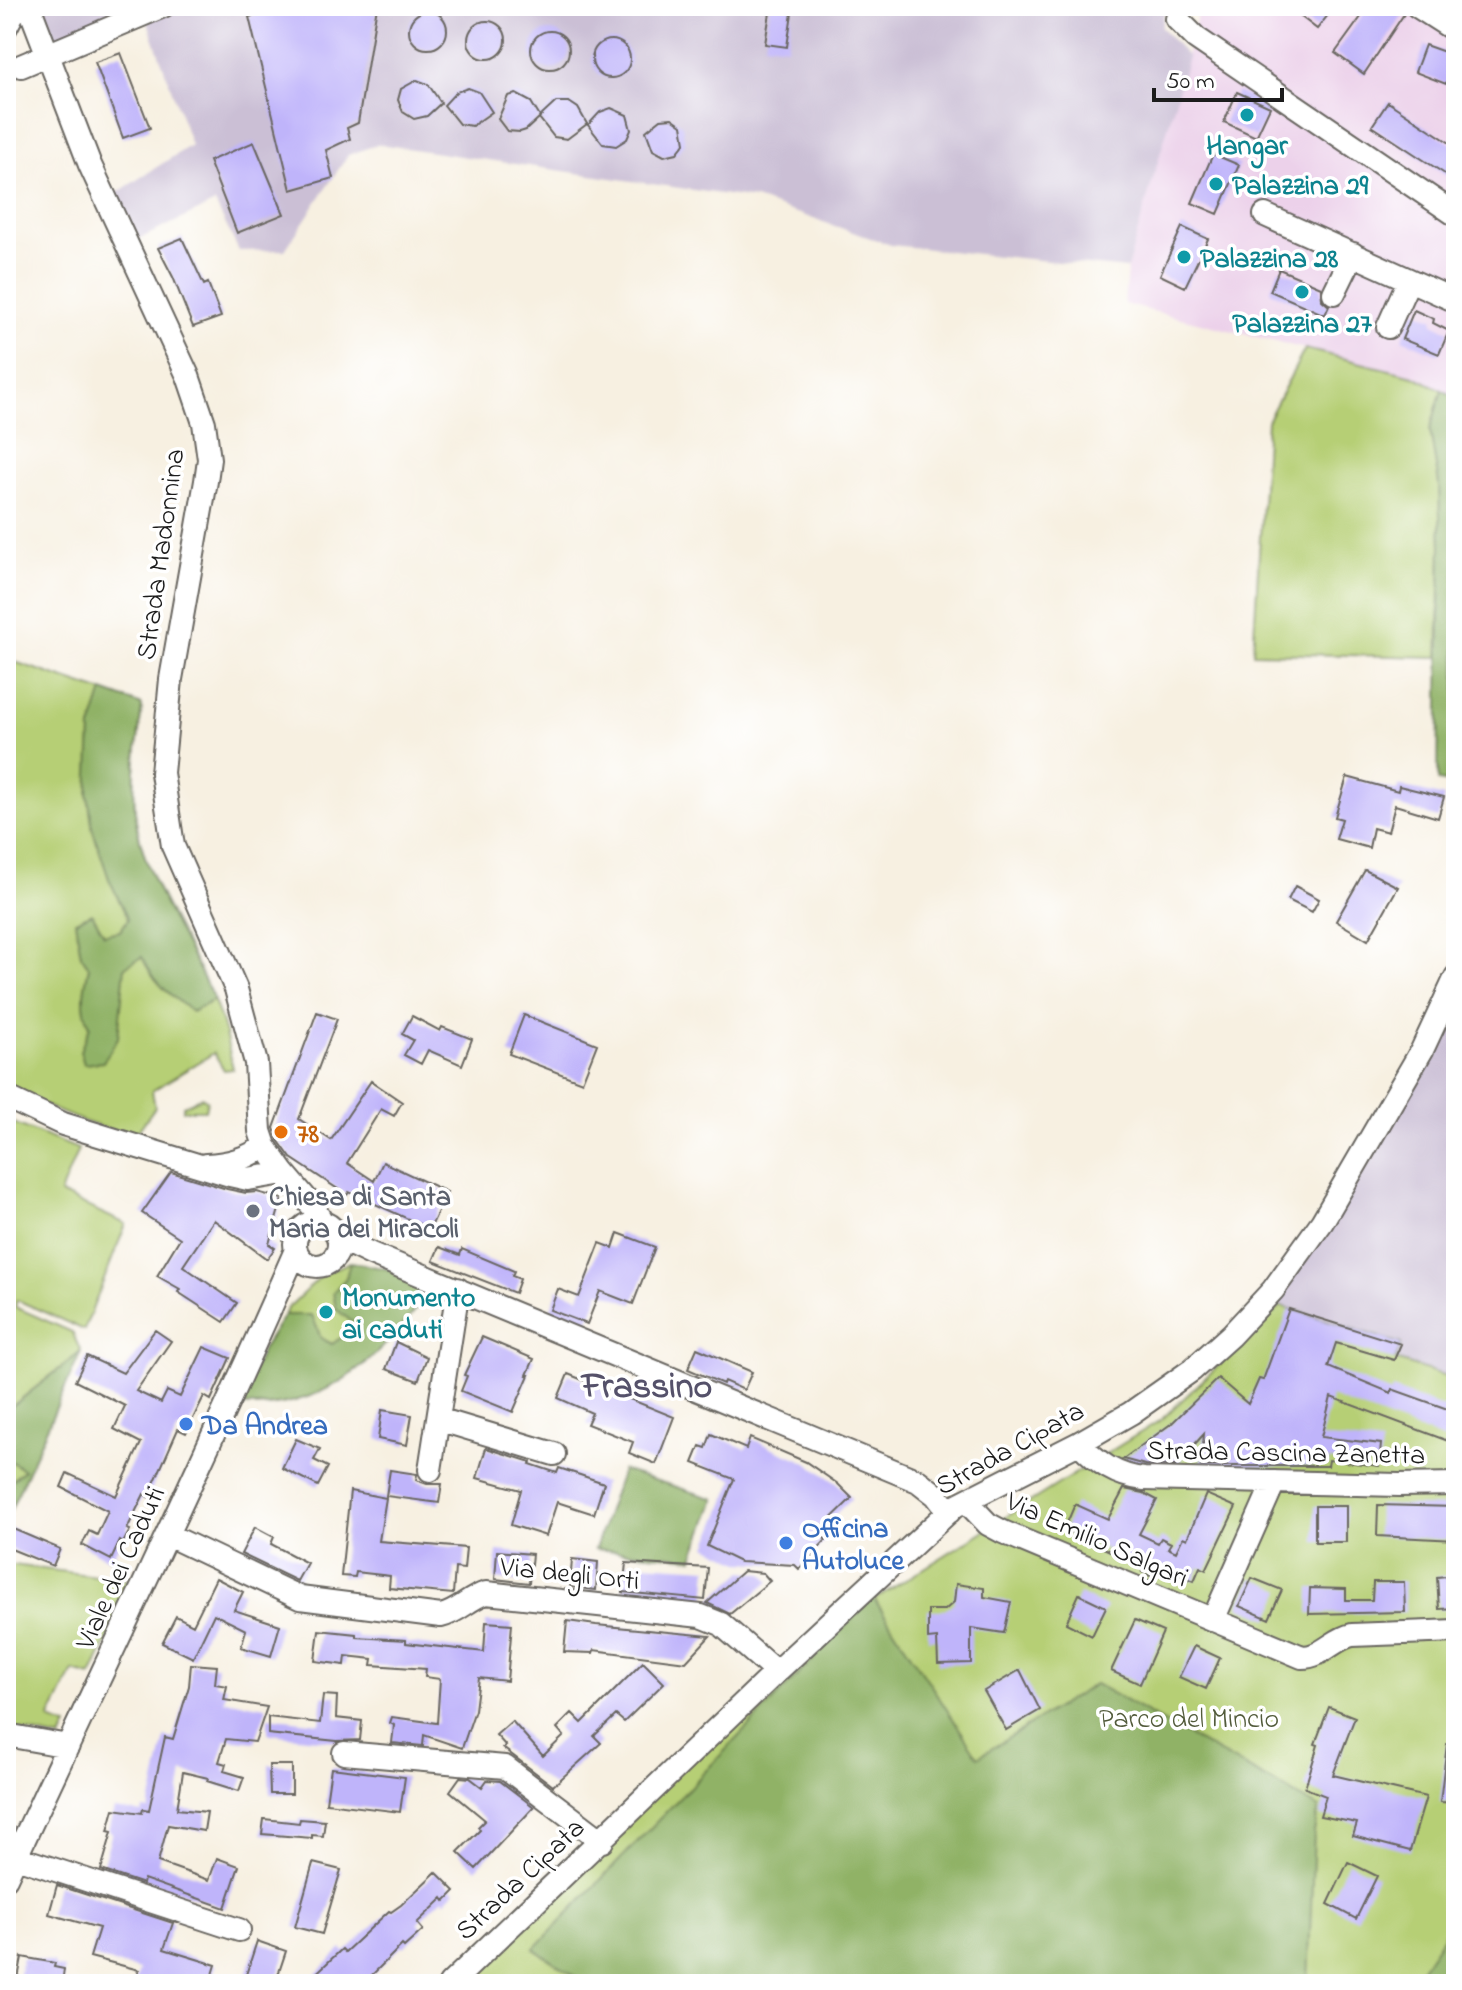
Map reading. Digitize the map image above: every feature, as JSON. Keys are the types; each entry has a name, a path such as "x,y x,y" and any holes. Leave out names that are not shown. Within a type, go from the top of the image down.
{"street":[{"path":"6,27 17,6"},
{"name":"Strada Madonnina","path":"29,6 90,165 188,376 204,423 209,459 171,679 162,773 173,846 236,989 256,1063 260,1131 265,1146"},
{"path":"13,64 48,54 163,6"},
{"path":"1181,6 1177,19 1196,38 1456,215"},
{"path":"1417,6 1456,31"},
{"path":"13,64 61,91"},
{"path":"1265,215 1456,301"},
{"path":"1334,293 1353,254"},
{"path":"1388,327 1409,280"},
{"name":"Strada Cipata","path":"450,1984 776,1672 957,1506 1131,1413 1192,1370 1231,1335 1273,1290 1322,1222 1403,1086 1456,977"},
{"path":"6,1097 63,1124 248,1179 284,1173"},
{"path":"202,1165 226,1164 252,1155 265,1146 298,1192 313,1207 319,1244"},
{"name":"Via Emilio Salgari","path":"319,1244 371,1254 918,1481 936,1495 1003,1532 1302,1657 1316,1657 1339,1640 1352,1635 1456,1631"},
{"name":"Viale dei Caduti","path":"6,1878 275,1302 319,1244"},
{"path":"430,1470 458,1289"},
{"path":"438,1419 554,1454"},
{"name":"Strada Cascina Zanetta","path":"1079,1443 1105,1467 1129,1478 1456,1484"},
{"name":"Via Emilio Salgari","path":"1213,1620 1274,1482"},
{"name":"Via degli Orti","path":"168,1535 308,1601 441,1616 457,1611 486,1593 701,1616 721,1624 776,1672"},
{"path":"6,1735 68,1746"},
{"path":"344,1753 505,1767 602,1841"},
{"path":"16,1857 239,1930"}],"shaded area":[{"path":"36,6 1166,6 1161,27 1188,57 1127,269 891,245 755,199 378,144 348,155 285,250 239,251 215,203 133,242 112,196 191,145 143,8 51,46"},
{"path":"1200,6 1456,6 1456,397 1414,376 1124,304 1127,269"},
{"path":"1456,1005 1456,1379 1394,1360 1400,1344 1274,1304 1432,1056"}],"green space":[{"path":"1305,349 1414,376 1442,390 1430,430 1439,484 1438,657 1253,653 1267,421"},
{"path":"1442,390 1456,397 1456,784 1438,781 1441,547 1439,484 1430,430"},
{"path":"6,659 142,705 134,796 142,849 160,893 213,999 233,1069 224,1070 214,1053 152,1091 155,1107 136,1134 86,1122 6,1088"},
{"path":"103,691 142,705 134,782 137,827 150,872 214,1000 192,1012 163,988 142,957 125,967 118,1038 103,1062 84,1064 80,1051 90,1026 84,1004 89,967 81,955 75,921 92,913 104,934 120,931 128,919 109,879 93,831 88,796 91,728"},
{"path":"202,1097 207,1101 205,1110 183,1110 183,1106"},
{"path":"6,1120 78,1149 60,1194 126,1224 84,1330 17,1300 15,1307 72,1332 81,1352 6,1411"},
{"path":"350,1262 364,1264 430,1291 377,1353 335,1385 311,1396 256,1407 263,1348 289,1307 323,1274"},
{"path":"350,1262 388,1269 430,1287 430,1291 392,1338 349,1376 325,1390 298,1400 270,1405 238,1405 263,1348 284,1315 312,1315 321,1338 332,1344 349,1332 352,1322 336,1309 333,1292 346,1278"},
{"name":"Parco del Mincio","path":"1281,1306 1401,1344 1395,1360 1456,1379 1456,1984 448,1984 813,1638 1162,1419"},
{"path":"81,1352 11,1509 6,1504 6,1485 24,1470 6,1458 6,1411"},
{"path":"6,1458 25,1470 6,1485"},
{"path":"622,1470 715,1499 693,1558 595,1549"},
{"path":"6,1564 134,1581 91,1676 73,1671 49,1720 67,1726 61,1739 6,1727"},
{"path":"873,1597 978,1757 1095,1684 1319,1808 1314,1832 1308,1984 587,1984 534,1949"},
{"path":"1456,1917 1456,1984 1411,1984"}],"building":[{"path":"286,6 377,6 358,123 347,128 350,139 326,150 333,178 291,190 249,17"},
{"path":"771,6 793,6 787,47 765,44"},
{"path":"1287,6 1335,6 1317,29"},
{"path":"1369,6 1392,6 1404,14 1364,74 1335,53"},
{"path":"428,11 441,17 447,30 441,43 428,49 415,43 409,30 415,17"},
{"path":"487,21 500,27 506,40 500,53 487,59 474,53 468,40 474,27"},
{"path":"550,31 563,37 569,50 563,63 550,69 537,63 531,50 537,37"},
{"path":"611,40 624,46 630,59 624,72 611,78 598,72 592,59 598,46"},
{"path":"1425,45 1456,56 1446,84 1415,72"},
{"path":"121,53 150,128 123,138 95,62"},
{"path":"417,80 428,84 441,103 427,116 414,119 403,112 398,100 401,89"},
{"path":"468,88 479,92 492,112 472,126 459,124 444,105 456,92"},
{"name":"Hangar","path":"1237,92 1270,107 1256,137 1224,122"},
{"path":"516,94 531,102 540,117 556,102 569,102 578,108 587,124 567,139 554,137 539,118 526,130 507,131 498,119 508,96"},
{"path":"1388,102 1456,147 1456,171 1451,178 1372,126"},
{"path":"611,108 627,115 631,130 627,139 616,146 603,144 588,125 600,112"},
{"path":"672,118 682,125 685,143 677,153 664,156 653,150 646,131 661,119"},
{"path":"254,142 284,214 237,233 209,161"},
{"name":"Palazzina 29","path":"1213,154 1239,165 1218,214 1192,203"},
{"name":"Palazzina 28","path":"1182,227 1208,239 1185,287 1160,275"},
{"path":"182,238 204,285 208,283 221,317 193,327 158,248"},
{"name":"Palazzina 27","path":"1279,269 1321,287 1322,300 1329,306 1325,315 1270,291"},
{"path":"1414,310 1434,319 1433,323 1449,331 1439,354 1402,339"},
{"path":"1347,777 1398,791 1399,786 1444,797 1438,818 1395,805 1388,832 1373,828 1369,848 1336,839 1342,819 1335,817"},
{"path":"1365,870 1398,887 1368,940 1336,921"},
{"path":"1295,886 1319,899 1312,912 1288,900"},
{"path":"317,1012 337,1019 299,1119 331,1140 371,1081 402,1102 394,1116 381,1109 347,1163 374,1181 383,1162 447,1192 430,1229 349,1192 347,1195 291,1158 278,1140 274,1128"},
{"path":"524,1015 597,1044 582,1082 509,1054"},
{"path":"412,1016 440,1031 442,1027 472,1039 462,1065 428,1050 421,1064 404,1055 413,1040 402,1034"},
{"path":"171,1172 227,1189 257,1192 282,1199 269,1244 275,1248 267,1259 214,1220 183,1266 237,1303 224,1322 157,1276 180,1238 142,1213"},
{"path":"618,1233 655,1247 633,1304 600,1291 587,1324 550,1310 558,1289 579,1297 600,1243 613,1248"},
{"path":"439,1247 460,1255 462,1249 514,1271 512,1276 520,1279 515,1293 433,1261"},
{"path":"1289,1309 1401,1344 1394,1360 1336,1343 1328,1367 1391,1393 1392,1389 1456,1412 1448,1441 1331,1397 1321,1437 1381,1444 1379,1466 1329,1460 1328,1466 1201,1466 1204,1434 1175,1466 1145,1465 1123,1459 1172,1423 1218,1378 1248,1404 1259,1379 1263,1380"},
{"path":"155,1330 171,1341 136,1391 161,1403 167,1391 180,1397 204,1347 230,1358 211,1400 204,1396 186,1433 178,1429 148,1497 144,1494 127,1529 130,1530 123,1543 120,1541 111,1560 82,1545 89,1531 97,1535 108,1511 61,1487 67,1473 116,1496 141,1443 114,1429 125,1406 75,1381 87,1356 123,1373"},
{"path":"482,1337 534,1359 513,1412 461,1391 467,1376 464,1375"},
{"path":"396,1342 427,1357 418,1381 386,1369"},
{"path":"697,1348 752,1372 744,1390 688,1369"},
{"path":"568,1374 674,1417 656,1464 629,1453 633,1442 587,1424 592,1413 558,1398"},
{"path":"382,1410 412,1415 407,1445 378,1439"},
{"path":"711,1434 746,1449 750,1438 806,1462 852,1498 818,1531 826,1540 799,1569 795,1565 740,1562 707,1546 734,1479 693,1463 700,1446 706,1448"},
{"path":"296,1439 320,1449 314,1460 328,1467 318,1486 282,1468"},
{"path":"486,1448 557,1473 559,1468 604,1483 594,1514 557,1502 546,1536 511,1525 521,1490 477,1478"},
{"path":"390,1470 417,1474 416,1480 427,1484 442,1484 439,1503 386,1496"},
{"path":"1124,1489 1144,1493 1157,1500 1139,1534 1158,1543 1161,1538 1171,1543 1168,1548 1176,1552 1183,1537 1187,1539 1206,1494 1236,1507 1206,1570 1200,1567 1194,1581 1160,1566 1154,1578 1142,1572 1145,1567 1064,1530 1075,1504 1108,1519"},
{"path":"350,1491 386,1498 379,1541 466,1548 464,1569 455,1568 453,1594 389,1588 390,1576 356,1572 355,1577 341,1576"},
{"path":"1378,1505 1456,1507 1456,1540 1377,1536"},
{"path":"1315,1506 1346,1506 1346,1542 1315,1542"},
{"path":"6,1526 60,1549 53,1566 6,1547"},
{"path":"255,1527 274,1537 271,1544 307,1563 297,1581 241,1554"},
{"path":"497,1551 532,1554 529,1583 495,1579"},
{"path":"572,1559 598,1562 596,1590 570,1587"},
{"path":"626,1563 708,1568 705,1600 623,1592"},
{"path":"743,1571 763,1573 770,1581 730,1614 707,1603"},
{"path":"1456,1575 1456,1608 1439,1609 1437,1577"},
{"path":"216,1578 243,1592 234,1610 280,1625 271,1656 241,1647 246,1630 214,1614 193,1658 162,1643 176,1616 193,1625"},
{"path":"1252,1578 1282,1590 1269,1619 1239,1606"},
{"path":"1373,1582 1404,1582 1405,1612 1309,1614 1310,1588 1346,1589 1346,1600 1372,1600"},
{"path":"956,1584 984,1588 984,1597 1011,1602 1004,1633 971,1628 971,1663 938,1664 937,1638 928,1639 928,1610 945,1610 954,1602"},
{"path":"1079,1594 1106,1607 1092,1636 1066,1623"},
{"path":"1135,1620 1163,1632 1140,1684 1111,1671"},
{"path":"567,1621 710,1636 686,1662 594,1650 593,1653 564,1652"},
{"path":"486,1622 512,1624 507,1681 479,1678 475,1710 462,1748 424,1735 423,1746 392,1743 392,1717 437,1723 440,1679 425,1677 426,1669 372,1665 373,1659 346,1656 345,1665 315,1661 319,1630 484,1652"},
{"path":"1194,1646 1220,1658 1206,1689 1179,1677"},
{"path":"643,1662 664,1683 624,1722 616,1715 594,1736 601,1743 553,1786 503,1748 506,1746 496,1735 512,1721 543,1756 564,1736 557,1728 572,1713 582,1723"},
{"path":"191,1664 217,1666 215,1684 227,1686 224,1700 267,1707 255,1742 226,1739 219,1762 226,1764 224,1771 244,1777 239,1791 183,1772 177,1809 207,1812 204,1831 168,1825 158,1862 209,1880 217,1858 239,1866 225,1908 144,1879 143,1884 101,1870 112,1832 108,1831 114,1809 142,1813 143,1809 149,1810 165,1737 173,1739 189,1686"},
{"path":"1020,1670 1040,1710 1006,1730 984,1691"},
{"path":"323,1695 337,1696 336,1718 362,1721 360,1740 337,1741 268,1734 268,1717 320,1723"},
{"path":"1329,1707 1355,1717 1333,1775 1426,1797 1410,1851 1353,1836 1357,1823 1320,1816 1326,1796 1305,1788 1318,1745 1315,1744"},
{"path":"1447,1744 1456,1745 1456,1803 1440,1802"},
{"path":"269,1765 292,1765 292,1794 270,1794"},
{"path":"331,1768 405,1777 400,1812 326,1803"},
{"path":"460,1777 470,1778 482,1787 487,1780 500,1781 534,1807 476,1869 458,1852 480,1830 478,1827 485,1820 450,1791"},
{"path":"264,1819 299,1823 300,1819 325,1821 323,1836 262,1834"},
{"path":"1348,1862 1377,1876 1356,1919 1328,1904"},
{"path":"313,1863 341,1870 322,1934 295,1927"},
{"path":"436,1872 455,1891 417,1923 423,1930 404,1947 402,1945 363,1984 305,1984 342,1949 345,1952"},
{"path":"57,1885 173,1923 164,1949 216,1965 210,1984 135,1984 139,1970 90,1957 99,1928 49,1914"},
{"path":"257,1941 286,1951 275,1984 243,1984"},
{"path":"22,1957 55,1963 54,1967 64,1969 62,1984 17,1984"}],"place":[{"name":"Hangar","path":"1247,115"},
{"name":"Palazzina 29","path":"1216,184"},
{"name":"Palazzina 28","path":"1184,257"},
{"name":"Palazzina 27","path":"1302,292"},
{"name":"78","path":"281,1132"},
{"name":"Chiesa di Santa Maria dei Miracoli","path":"253,1211"},
{"name":"Monumento ai caduti","path":"326,1312"},
{"name":"Da Andrea","path":"186,1424"},
{"name":"Officina Autoluce","path":"786,1543"}],"district":[{"name":"Frassino","path":"647,1384"}]}
